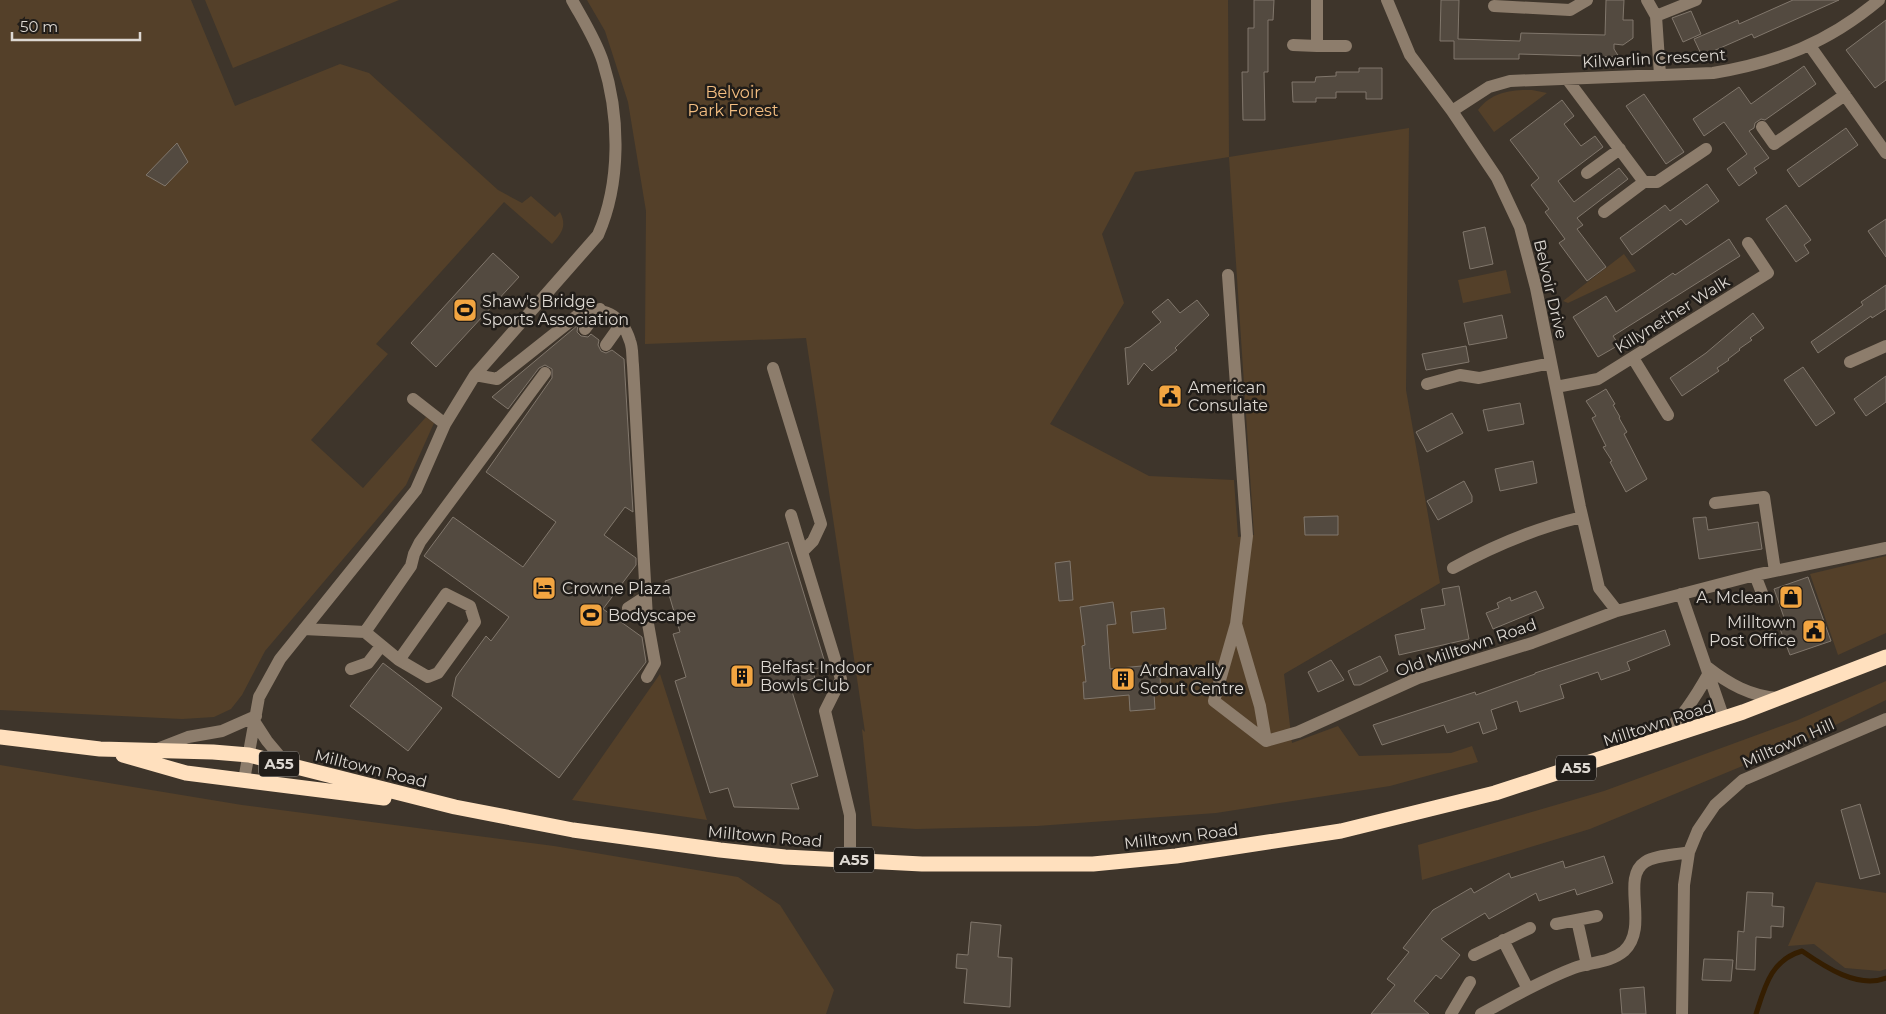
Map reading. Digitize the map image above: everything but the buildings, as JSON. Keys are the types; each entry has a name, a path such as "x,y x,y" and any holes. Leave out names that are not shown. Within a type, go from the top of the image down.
{"highway":[{"name":"Milltown Road","path":"0,737 100,749 213,752 249,755 455,807 574,830 710,849 850,860 995,865 1093,864 1256,845 1341,830 1495,793 1649,745 1724,719 1886,657"},
{"name":"Milltown Road","path":"100,749 186,773 455,807"}],"street":[{"path":"244,780 255,718 263,688 280,659 416,490 445,424 475,375 598,236 605,219 613,173 615,135 612,94 602,60 572,0"},
{"path":"1317,0 1317,46"},
{"name":"Belvoir Drive","path":"1387,0 1410,55 1452,111 1497,178 1520,227 1536,288 1598,588 1617,611"},
{"path":"1494,6 1570,10 1587,0"},
{"path":"1647,0 1656,16 1660,75"},
{"path":"1656,16 1696,0"},
{"name":"Kilwarlin Crescent","path":"1452,111 1489,87 1510,81 1713,73 1744,68 1777,59 1810,46 1858,18 1879,0"},
{"path":"1293,45 1346,46"},
{"path":"1810,46 1886,153"},
{"path":"1567,79 1644,182"},
{"path":"1762,127 1774,144 1845,95"},
{"path":"1587,174 1620,149"},
{"path":"1604,212 1644,182 1658,182 1706,149"},
{"name":"Killynether Walk","path":"1556,387 1598,379 1768,273 1748,242"},
{"path":"1228,275 1247,536 1236,624 1214,701 1266,741"},
{"path":"475,375 497,379 578,315 591,309 600,309 609,313 621,324 630,341 633,365 646,618 654,663 648,677"},
{"path":"585,329 600,309"},
{"path":"606,345 621,324"},
{"path":"1850,362 1886,346"},
{"path":"1632,358 1668,415"},
{"path":"1427,384 1460,375 1479,378 1551,363"},
{"path":"773,368 821,524 813,541 802,552"},
{"path":"364,632 411,566 420,542 545,372"},
{"path":"413,398 445,424"},
{"path":"1715,503 1764,497 1775,571"},
{"path":"791,515 840,678 825,711 850,815 850,860"},
{"path":"1453,568 1518,536 1544,526 1582,517"},
{"name":"Old Milltown Road","path":"1266,741 1298,732 1418,678 1532,643 1617,611 1755,575 1886,548"},
{"path":"1755,575 1762,593"},
{"path":"304,629 364,632 398,660 428,677 438,673 475,622 470,606 446,594 398,660"},
{"path":"1681,594 1724,719"},
{"path":"628,608 645,597"},
{"path":"1236,624 1260,706 1266,741"},
{"path":"351,670 368,663 381,646"},
{"path":"1708,670 1750,694 1781,698"},
{"path":"1649,745 1672,727 1687,709 1708,670"},
{"path":"155,750 188,737 222,731 255,718"},
{"path":"255,718 267,741 288,766"},
{"name":"Milltown Hill","path":"1682,1014 1684,885 1689,852 1698,830 1715,805 1743,780 1886,719"},
{"path":"1481,1014 1528,989 1574,968 1611,958 1623,952 1634,936 1636,923 1634,883 1638,870 1644,863 1689,852"},
{"path":"1556,924 1597,916"},
{"path":"1577,920 1586,965"},
{"path":"1474,955 1530,928"},
{"path":"1503,940 1528,989"},
{"path":"1451,1014 1470,982"}],"green space":[{"path":"0,0 191,0 235,106 340,64 369,73 498,190 522,203 531,196 555,217 560,212 562,217 562,229 552,244 504,202 376,344 388,354 311,440 363,488 426,417 434,423 406,485 265,651 242,695 231,709 214,717 182,719 0,710"},
{"path":"205,0 399,0 233,68"},
{"name":"Belvoir Park Forest","path":"587,0 1228,0 1229,157 1409,128 1406,390 1440,583 1284,674 1292,743 1338,726 1359,756 1451,753 1472,746 1478,762 1390,786 1216,813 1037,826 916,829 872,826 862,729 865,732 806,338 645,344 646,211 628,102 605,31","holes":["1229,157 1254,535 1238,537 1234,480 1149,476 1050,424 1124,303 1102,234 1135,172"]},
{"path":"1532,90 1547,93 1494,132 1478,110 1489,99 1502,93"},
{"path":"1624,254 1636,271 1568,303 1563,301"},
{"path":"1506,270 1511,293 1463,303 1458,280"},
{"path":"1886,556 1886,633 1838,655 1810,574"},
{"path":"660,674 707,820 572,800"},
{"path":"1886,681 1886,700 1803,741 1590,829 1422,880 1418,845 1604,791 1798,720"},
{"path":"0,765 242,805 554,846 738,877 780,905 834,990 826,1014 0,1014"},
{"path":"1816,882 1886,893 1886,969 1880,971 1845,968 1814,944 1788,946"}],"waterway":[{"path":"1756,1014 1766,984 1776,968 1791,955 1802,951 1821,964 1853,979 1875,981 1886,978"}],"place":[{"name":"Shaw's Bridge Sports Association","path":"465,310"},
{"name":"American Consulate","path":"1170,396"},
{"name":"Crowne Plaza","path":"544,588"},
{"name":"A. Mclean","path":"1791,597"},
{"name":"Bodyscape","path":"591,615"},
{"name":"Milltown Post Office","path":"1814,631"},
{"name":"Belfast Indoor Bowls Club","path":"742,676"},
{"name":"Ardnavally Scout Centre","path":"1123,679"}]}
